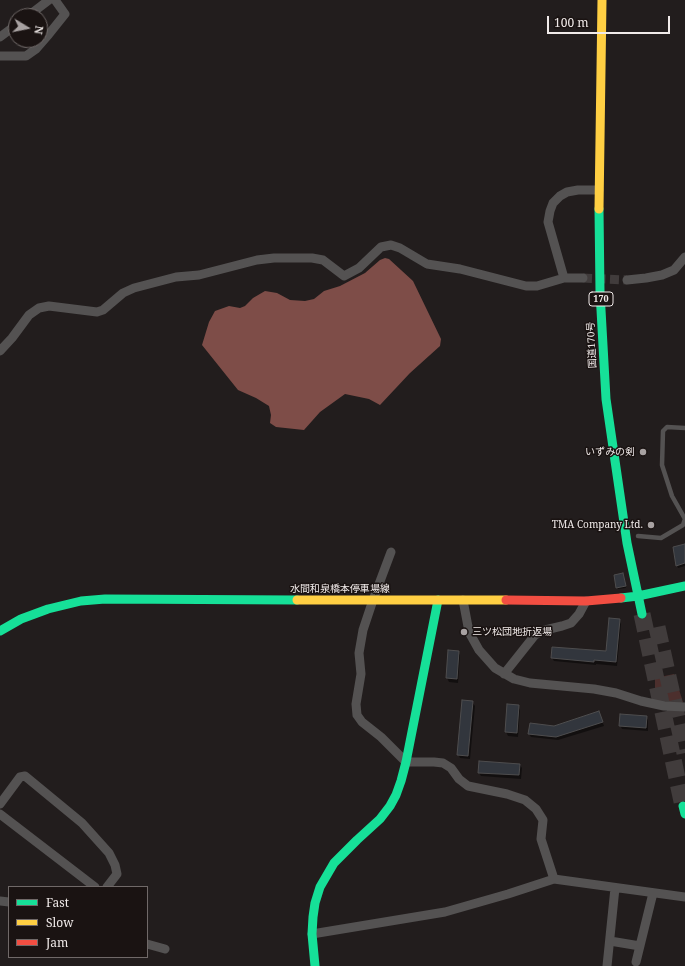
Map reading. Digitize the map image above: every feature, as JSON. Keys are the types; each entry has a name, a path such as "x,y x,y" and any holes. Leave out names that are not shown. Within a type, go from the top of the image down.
{"main road":[{"name":"国道170号","path":"602,0 599,190 600,292 606,399 627,543 642,614"},
{"name":"水間和泉橋本停車場線","path":"0,631 36,612 66,604 93,600 586,601 638,596 685,586"},
{"path":"315,966 312,934 313,917 315,903 320,888 334,863 380,819 390,806 401,781 438,600"}],"street":[{"path":"39,8 50,0"},
{"path":"0,56 26,56 36,49 65,14 54,0"},
{"path":"564,278 548,222 553,203 567,192 578,190 599,190"},
{"path":"0,351 29,315 39,308 49,306 97,312 103,310 123,293 134,288 176,277 199,275 257,260 274,258 312,258 322,260 344,276 360,268 381,247 391,245 400,248 427,264 460,269 526,286 537,286 564,278 583,278"},
{"path":"627,280 662,275 674,270 685,257"},
{"path":"391,552 363,630 359,653 361,674 356,704 357,715 362,722 381,737 406,762 443,763 451,768 459,779 468,786 507,794 524,800 536,809 543,820 541,839 554,879"},
{"path":"463,600 469,632 479,650 495,668 514,680 594,689 616,693 664,706 685,707"},
{"path":"504,674 536,635 545,630 571,623 579,614 586,601"},
{"path":"0,804 20,777 25,776 82,823 109,853 115,865 117,874 108,886"},
{"path":"0,814 94,886"},
{"path":"312,934 445,912 554,879 685,897"},
{"path":"607,966 615,888"},
{"path":"636,962 653,893"},
{"path":"610,941 640,946"},
{"path":"148,944 165,949"}],"lane":[{"path":"638,536 660,538 683,525 685,519 672,496 662,465 663,431 667,427 685,428"}],"shaded area":[{"path":"385,258 389,259 413,281 441,339 440,346 410,373 380,405 369,399 345,394 320,412 304,430 276,427 270,423 271,415 269,406 238,390 202,345 209,322 215,311 229,306 240,308 245,306 253,298 265,291 277,293 290,300 305,301 314,299 324,291 340,286 365,273 380,260"},
{"path":"674,674 683,702 670,702 652,698 655,689 655,678"}],"building":[{"path":"685,544 685,563 676,566 673,547"},
{"path":"623,573 626,586 616,588 614,575"},
{"path":"609,618 620,619 616,662 594,660 594,662 551,658 552,647 606,651"},
{"path":"448,650 459,651 457,679 446,678"},
{"path":"462,700 473,701 468,756 457,755"},
{"path":"507,704 519,705 517,733 505,732"},
{"path":"599,711 603,722 556,737 528,734 530,723 554,726"},
{"path":"620,714 647,716 646,728 619,726"},
{"path":"479,761 520,764 519,775 478,773"}],"tunnel":[{"path":"583,278 627,280"},
{"path":"642,614 683,806"},
{"path":"657,627 685,753"}],"traffic: fast":[{"path":"599,209 600,292 606,399 627,543 642,614"},
{"path":"621,598 685,586"},
{"path":"0,631 21,619 48,609 81,601 105,599 297,600"},
{"path":"315,966 312,934 313,917 315,903 320,887 334,863 380,819 390,806 401,781 438,600"},
{"path":"683,806 685,814"}],"traffic: slow":[{"path":"599,209 602,0"},
{"path":"297,600 506,600"}],"traffic: jam":[{"path":"506,600 586,601 621,598"}],"place":[{"name":"いずみの剣","path":"643,452"},
{"name":"TMA Company Ltd.","path":"651,525"},
{"name":"三ツ松団地折返場","path":"464,632"}]}
